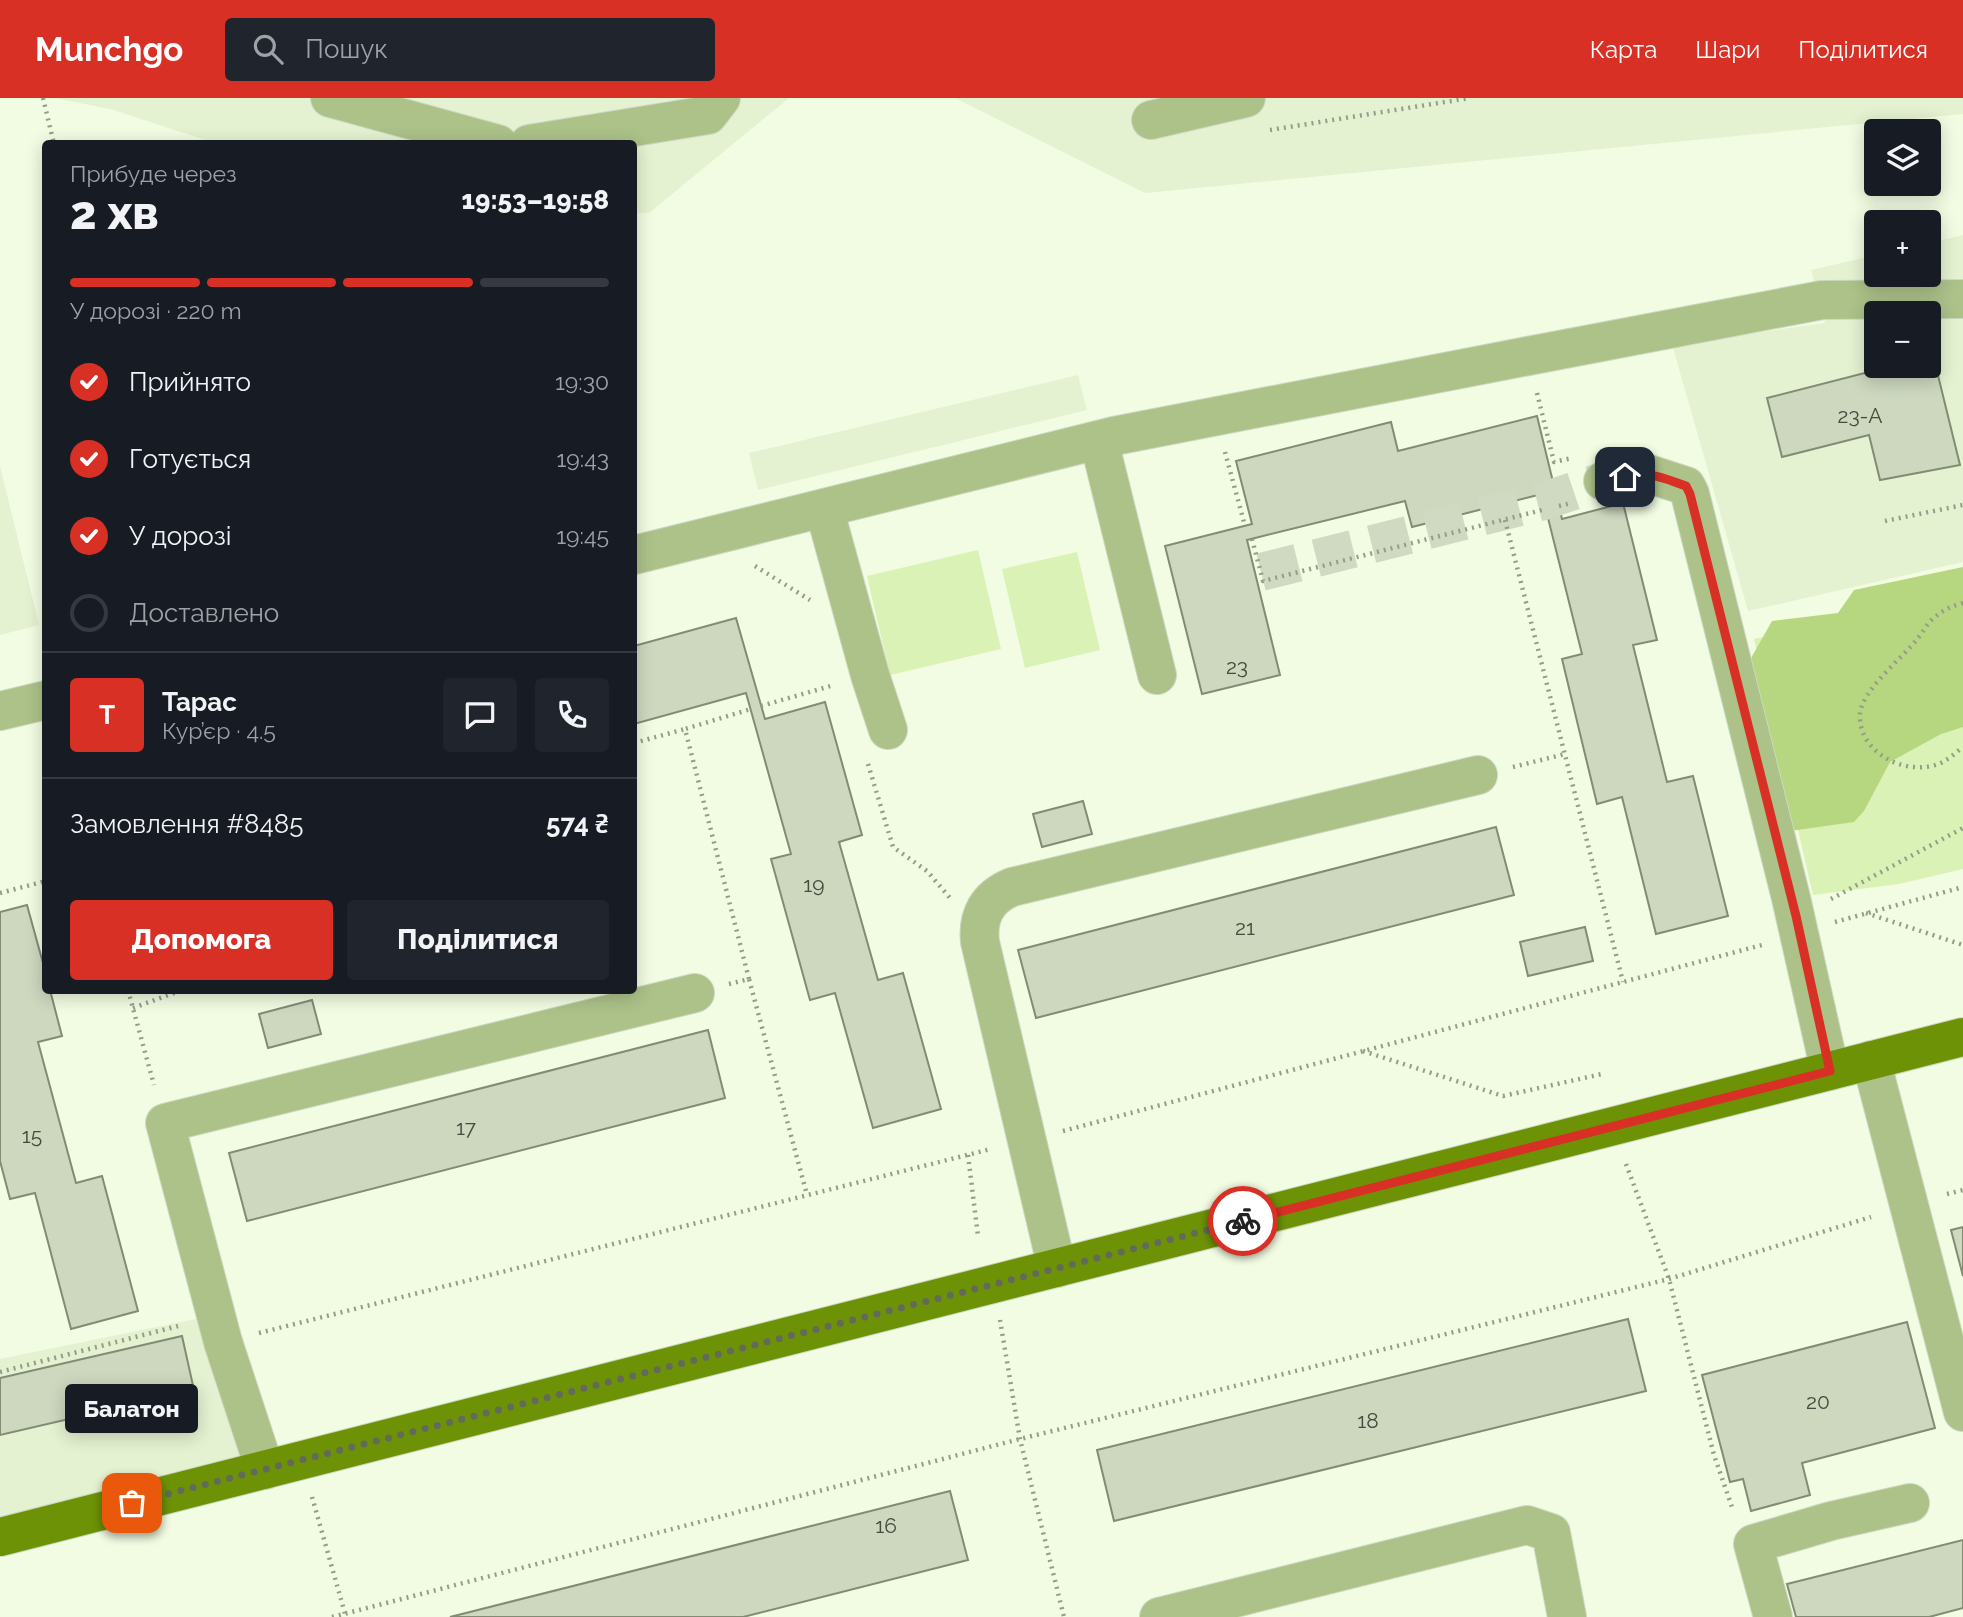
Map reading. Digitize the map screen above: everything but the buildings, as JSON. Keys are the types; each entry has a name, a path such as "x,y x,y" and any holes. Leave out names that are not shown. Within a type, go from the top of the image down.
{"main road":[{"path":"0,1537 1963,1037"}],"street":[{"path":"330,98 483,140"},
{"path":"554,140 708,115 721,98"},
{"path":"1151,120 1246,98"},
{"path":"637,554 1114,436 1822,300 1963,299"},
{"path":"1099,441 1157,676"},
{"path":"1589,469 1646,473 1686,486 1690,494 1800,934 1830,1071"},
{"path":"824,508 870,675 877,744"},
{"path":"0,711 42,701"},
{"path":"1057,1268 979,942 980,918 992,898 1012,887 1478,775"},
{"path":"265,1469 223,1342 165,1123 695,993"},
{"path":"1871,1060 1963,1412"},
{"path":"1773,1617 1754,1545 1831,1521 1910,1503"},
{"path":"1159,1617 1527,1525 1552,1533 1567,1617"}],"path":[{"path":"43,98 53,140"},
{"path":"1269,130 1470,98"},
{"path":"1539,398 1553,462 1589,469"},
{"path":"1213,417 1245,526"},
{"path":"1885,520 1963,505"},
{"path":"1252,539 1263,581 1546,509"},
{"path":"1505,520 1623,982"},
{"path":"754,565 821,607"},
{"path":"1963,603 1947,608 1926,626 1874,687 1860,713 1867,743 1886,758 1902,765 1914,768 1931,766 1945,761 1963,747"},
{"path":"761,706 843,682"},
{"path":"637,742 751,709"},
{"path":"685,729 807,1195"},
{"path":"877,744 893,847 926,872"},
{"path":"1478,775 1565,754"},
{"path":"1828,900 1963,828"},
{"path":"0,893 42,882"},
{"path":"1826,925 1963,887"},
{"path":"1866,912 1963,945"},
{"path":"1056,1133 1763,944"},
{"path":"695,993 749,979"},
{"path":"129,994 165,1123"},
{"path":"133,1008 171,994"},
{"path":"1362,1051 1503,1096 1602,1074"},
{"path":"0,1372 181,1325 223,1342 992,1149"},
{"path":"968,1155 978,1237"},
{"path":"1626,1164 1669,1279 1714,1455 1737,1519 1754,1545"},
{"path":"332,1617 1020,1439 1669,1279 1876,1216"},
{"path":"999,1313 1020,1439 1064,1617"},
{"path":"302,1461 346,1615"}],"shaded area":[{"path":"55,98 789,98 649,213 637,213 637,140 206,140 110,109"},
{"path":"955,98 1963,98 1963,114 1911,119 1864,119 1864,124 1145,193"},
{"path":"1963,235 1963,562 1748,611 1672,344 1825,323 1811,270 1864,258 1864,287 1941,287 1941,240"},
{"path":"1078,375 1087,410 758,490 749,453"},
{"path":"0,466 39,625 0,635"},
{"path":"230,1312 271,1454 0,1520 0,1359"}],"green space":[{"path":"978,550 1001,649 890,675 867,576"},
{"path":"1077,552 1100,650 1025,668 1002,569"},
{"path":"1963,567 1963,727 1941,734 1890,762 1864,811 1854,822 1790,831 1746,667 1772,621 1838,613 1854,590"},
{"path":"1963,587 1963,869 1899,884 1813,895 1754,639 1854,618"}],"tunnel":[{"path":"1261,572 1544,501 1603,481"}],"way so far":[{"path":"132,1503 1243,1221"}],"place":[{"name":"Балатон","path":"132,1503"}],"route":[{"path":"1243,1221 1830,1071 1796,916 1690,494 1686,486 1662,477 1646,473 1625,477"}]}
